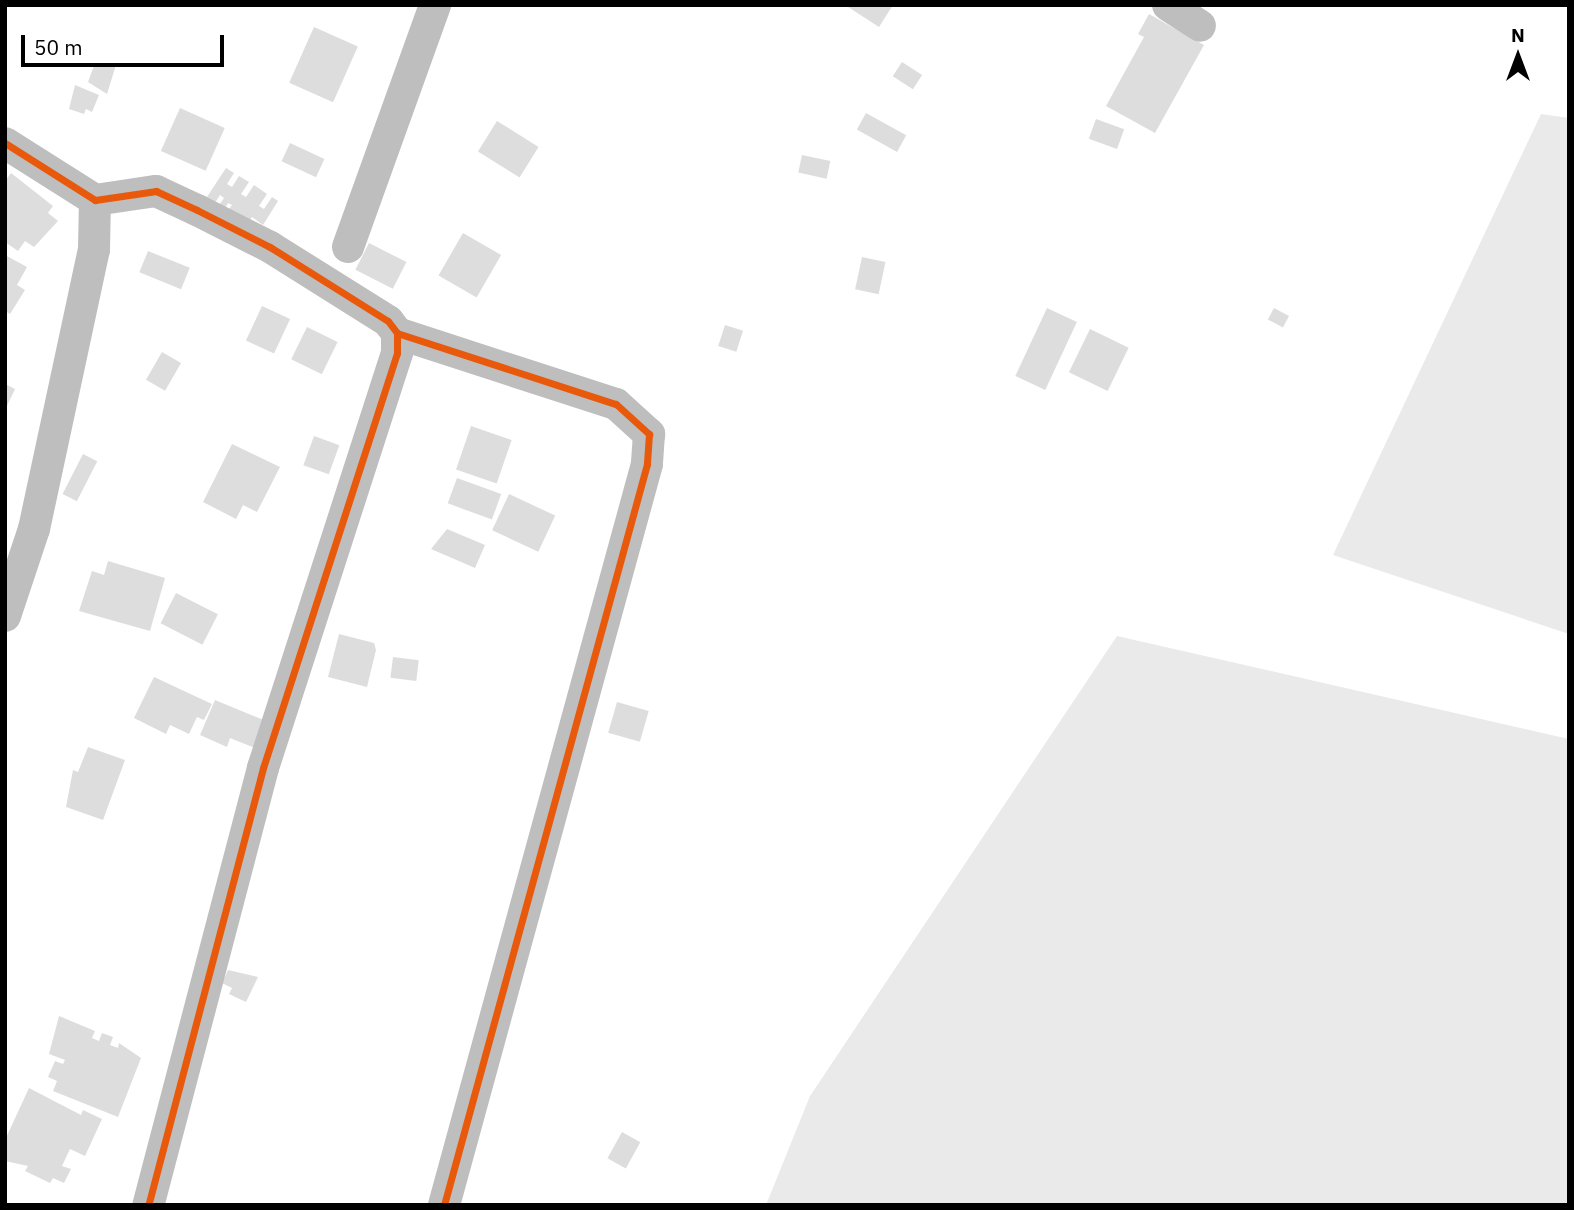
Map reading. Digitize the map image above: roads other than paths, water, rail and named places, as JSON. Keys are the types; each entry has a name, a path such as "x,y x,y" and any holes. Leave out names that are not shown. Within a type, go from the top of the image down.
{"street":[{"path":"348,247 435,5"},
{"path":"1168,5 1200,26"},
{"path":"5,143 95,200 156,191 270,247 388,321 397,333 616,404 649,434 647,464 443,1205"},
{"path":"5,616 34,529 94,250 95,200"},
{"path":"148,1205 263,768 397,353 397,333"}]}
